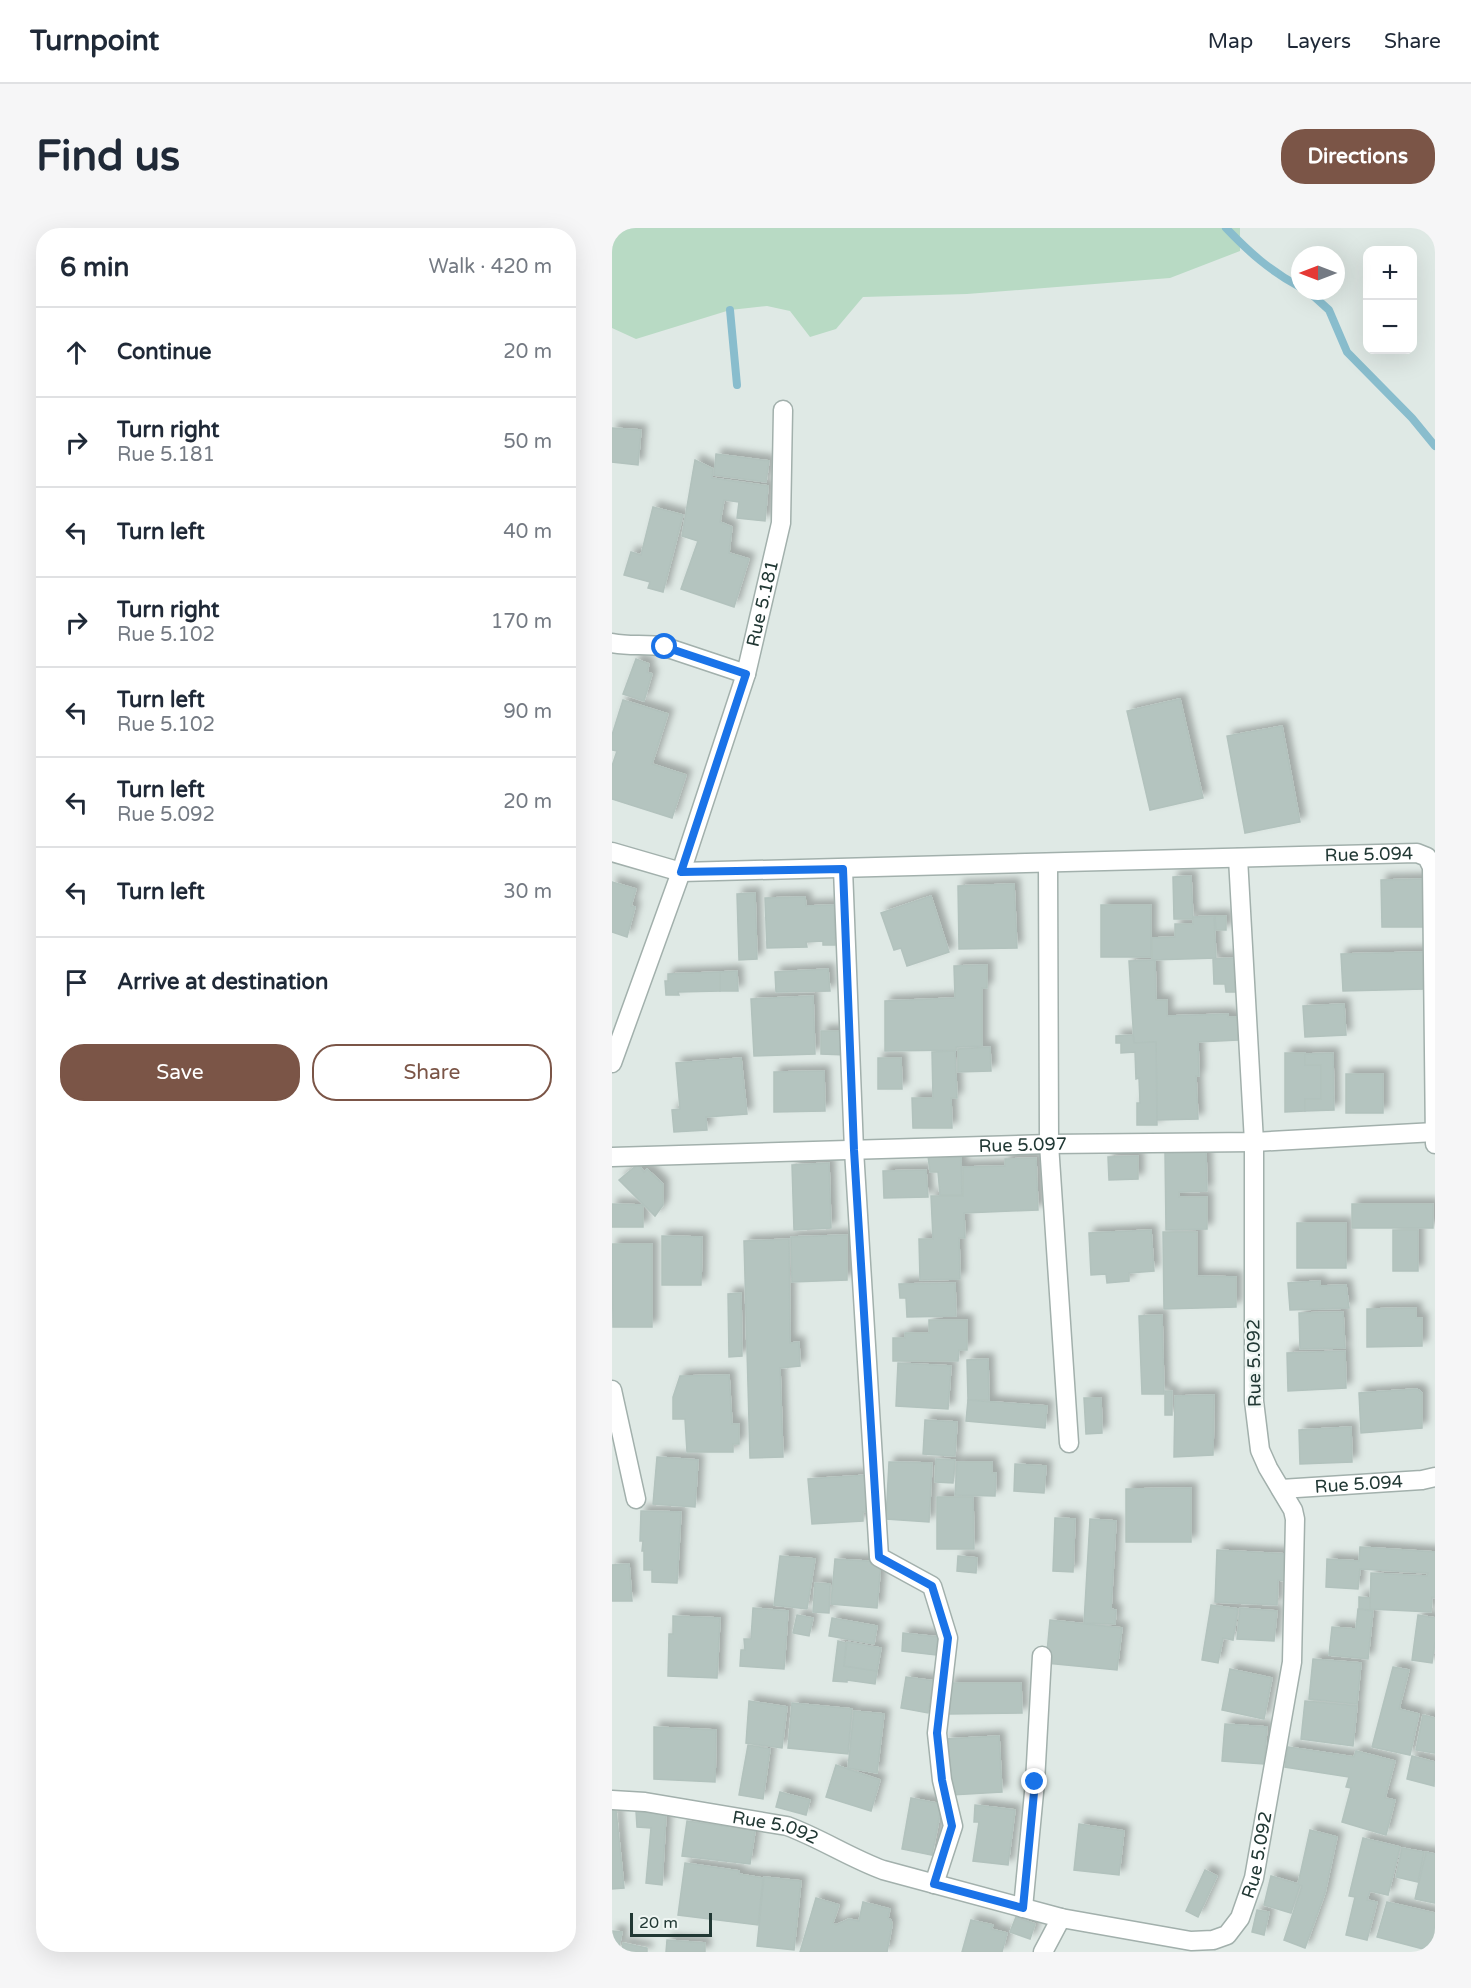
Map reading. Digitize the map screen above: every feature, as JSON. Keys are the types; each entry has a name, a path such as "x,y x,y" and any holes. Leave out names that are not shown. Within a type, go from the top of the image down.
{"street":[{"name":"Rue 5.181","path":"612,1063 681,872 746,674 781,523 783,410"},
{"path":"612,643 626,646 654,644 746,674"},
{"path":"612,852 681,872 1238,858"},
{"name":"Rue 5.094","path":"1238,858 1417,853 1426,857 1432,867 1435,1144"},
{"name":"Rue 5.092","path":"612,1800 645,1802 781,1824 801,1831 859,1862 1061,1918 1191,1941 1213,1940 1227,1935 1240,1918 1254,1878 1292,1662 1296,1532 1293,1510 1260,1450 1254,1401 1254,1142 1238,858"},
{"path":"1048,863 1049,1144 1069,1443"},
{"path":"843,869 854,1150 879,1557 932,1586 948,1638 937,1733 942,1780 952,1826 934,1884"},
{"name":"Rue 5.097","path":"612,1157 1049,1144 1254,1142 1435,1132"},
{"path":"612,1390 636,1499"},
{"name":"Rue 5.094","path":"1281,1490 1422,1480 1435,1477"},
{"path":"1023,1908 1035,1782 1042,1656"},
{"path":"1043,1952 1061,1918"}],"green space":[{"path":"612,228 1240,228 1240,251 1170,278 967,294 863,297 836,329 810,337 790,311 767,306 730,310 636,339 612,328"}],"building":[{"path":"612,428 641,430 638,465 612,462"},
{"path":"716,454 769,461 766,482 714,475"},
{"path":"695,460 713,469 712,478 768,486 765,521 737,518 739,502 724,500 720,522 732,527 729,553 749,559 734,607 681,589 698,541 682,536"},
{"path":"653,507 683,515 663,592 648,588 650,582 624,575 631,552 641,555"},
{"path":"636,659 649,664 647,672 652,674 644,701 623,694"},
{"path":"1180,699 1203,798 1150,810 1127,711"},
{"path":"623,700 668,714 652,764 686,775 672,818 612,799 612,766 617,751 612,750 612,735"},
{"path":"1282,726 1300,822 1245,833 1227,736"},
{"path":"1191,876 1193,919 1174,919 1173,877"},
{"path":"1424,879 1425,927 1382,927 1381,880"},
{"path":"612,882 636,889 631,906 635,907 627,937 612,932"},
{"path":"1014,884 1017,948 959,949 958,886"},
{"path":"755,893 757,959 739,960 737,894"},
{"path":"931,896 949,952 907,966 901,948 894,950 881,913"},
{"path":"805,897 806,906 834,905 835,945 823,945 823,941 806,942 807,947 767,948 765,898"},
{"path":"1101,905 1151,905 1151,957 1101,957"},
{"path":"1214,916 1216,958 1152,960 1152,938 1175,937 1175,924 1193,924 1193,917"},
{"path":"1215,916 1226,916 1226,930 1216,930"},
{"path":"1424,952 1425,989 1343,991 1341,954"},
{"path":"1236,958 1237,992 1226,992 1225,984 1214,984 1213,959"},
{"path":"1155,960 1156,1000 1167,1000 1167,1016 1228,1014 1228,1017 1238,1017 1238,1040 1198,1042 1199,1076 1196,1076 1198,1119 1157,1120 1156,1042 1134,1043 1129,961"},
{"path":"987,965 987,988 982,988 982,1046 956,1047 956,1050 885,1051 885,1001 955,998 954,966"},
{"path":"828,969 830,991 776,992 775,972"},
{"path":"737,971 738,991 720,991 720,972"},
{"path":"720,972 720,991 678,992 679,995 666,995 665,981 668,981 668,974"},
{"path":"813,996 815,1054 754,1056 751,999"},
{"path":"1344,1004 1346,1035 1305,1037 1303,1006"},
{"path":"821,1031 846,1031 846,1055 821,1054"},
{"path":"1133,1035 1134,1043 1156,1042 1157,1125 1137,1125 1137,1103 1140,1103 1135,1052 1121,1053 1121,1043 1116,1043 1116,1036"},
{"path":"990,1047 991,1071 958,1072 958,1049"},
{"path":"955,1051 957,1098 951,1098 952,1128 913,1128 912,1098 933,1098 932,1052"},
{"path":"1285,1053 1305,1053 1305,1065 1321,1065 1321,1099 1305,1099 1305,1111 1285,1112"},
{"path":"1333,1053 1334,1110 1305,1111 1305,1099 1321,1099 1321,1065 1305,1065 1305,1054"},
{"path":"741,1058 747,1114 706,1117 707,1130 674,1132 672,1110 680,1109 676,1063"},
{"path":"878,1058 901,1058 902,1089 878,1089"},
{"path":"824,1071 825,1111 774,1112 774,1072"},
{"path":"1346,1074 1383,1074 1383,1113 1346,1113"},
{"path":"1165,1152 1206,1152 1207,1191 1179,1192 1179,1197 1207,1197 1207,1229 1166,1230"},
{"path":"961,1155 962,1195 940,1195 938,1172 930,1172 928,1156"},
{"path":"1138,1156 1138,1179 1109,1180 1108,1157"},
{"path":"1036,1158 1038,1210 964,1213 965,1238 959,1238 960,1279 920,1280 919,1239 933,1239 931,1196 963,1196 963,1167 1005,1166 1005,1159"},
{"path":"829,1163 831,1228 794,1230 792,1165"},
{"path":"638,1164 644,1172 647,1169 663,1184 663,1205 655,1216 619,1180"},
{"path":"926,1170 928,1197 884,1198 883,1171"},
{"path":"612,1204 643,1205 643,1227 612,1227"},
{"path":"1352,1204 1433,1204 1433,1228 1352,1228"},
{"path":"1297,1223 1346,1223 1346,1268 1297,1268"},
{"path":"1151,1230 1154,1271 1129,1273 1129,1281 1107,1283 1106,1274 1091,1275 1089,1233"},
{"path":"1393,1230 1418,1230 1418,1271 1393,1271"},
{"path":"1163,1232 1197,1232 1197,1276 1236,1277 1236,1307 1164,1309"},
{"path":"847,1235 847,1280 792,1282 791,1237"},
{"path":"662,1236 702,1237 701,1285 662,1285"},
{"path":"789,1239 790,1343 799,1342 800,1366 780,1368 783,1457 750,1458 744,1241"},
{"path":"612,1244 652,1244 652,1327 613,1327"},
{"path":"1320,1281 1320,1286 1346,1285 1349,1308 1290,1310 1288,1283"},
{"path":"955,1283 956,1316 907,1317 906,1298 900,1298 899,1284"},
{"path":"741,1293 742,1356 729,1357 728,1294"},
{"path":"1416,1308 1416,1318 1422,1318 1422,1346 1367,1347 1367,1309"},
{"path":"1343,1312 1345,1348 1300,1349 1299,1313"},
{"path":"1162,1315 1164,1394 1142,1394 1139,1316"},
{"path":"929,1320 967,1320 967,1350 959,1350 958,1361 893,1361 893,1338 905,1338 905,1333 929,1333"},
{"path":"1345,1351 1346,1388 1288,1391 1287,1353"},
{"path":"988,1359 989,1400 968,1400 967,1360"},
{"path":"898,1363 951,1366 948,1409 896,1406"},
{"path":"729,1375 732,1424 739,1424 739,1444 733,1444 733,1452 687,1452 685,1419 673,1419 673,1397 680,1376"},
{"path":"1415,1389 1422,1393 1422,1428 1361,1433 1359,1393"},
{"path":"1165,1391 1172,1391 1172,1415 1165,1415"},
{"path":"1214,1395 1213,1455 1174,1457 1175,1396"},
{"path":"1084,1398 1101,1398 1102,1433 1086,1434"},
{"path":"968,1400 1047,1406 1045,1428 966,1421"},
{"path":"925,1420 957,1422 955,1456 923,1454"},
{"path":"1351,1427 1352,1462 1300,1464 1299,1430"},
{"path":"657,1457 698,1460 695,1507 653,1504"},
{"path":"936,1459 955,1460 953,1483 935,1482"},
{"path":"889,1462 932,1463 929,1522 886,1519"},
{"path":"957,1462 992,1462 992,1473 996,1473 995,1496 955,1495"},
{"path":"1015,1464 1046,1466 1044,1493 1014,1491"},
{"path":"868,1475 870,1512 863,1512 863,1521 812,1524 808,1479"},
{"path":"1191,1488 1191,1542 1126,1542 1126,1489"},
{"path":"937,1497 973,1497 974,1549 937,1549"},
{"path":"641,1511 681,1512 677,1583 652,1582 652,1570 644,1570 643,1541 640,1541"},
{"path":"1055,1518 1075,1519 1073,1572 1053,1571"},
{"path":"1090,1519 1116,1521 1111,1609 1116,1610 1115,1624 1084,1623"},
{"path":"1360,1547 1435,1552 1435,1598 1432,1597 1431,1612 1370,1609 1371,1573 1427,1576 1428,1573 1360,1569 1358,1589 1326,1587 1327,1559 1359,1561"},
{"path":"1217,1550 1287,1554 1285,1581 1278,1580 1277,1605 1215,1602"},
{"path":"780,1556 815,1559 807,1609 774,1605"},
{"path":"958,1556 977,1558 976,1573 957,1571"},
{"path":"835,1559 881,1562 877,1608 831,1604"},
{"path":"629,1564 632,1601 612,1601 612,1565"},
{"path":"815,1583 830,1584 829,1613 813,1612"},
{"path":"1359,1597 1370,1598 1370,1610 1359,1609"},
{"path":"1211,1605 1238,1609 1233,1640 1223,1638 1218,1663 1202,1660"},
{"path":"753,1608 788,1611 784,1669 740,1666 741,1650 745,1650 744,1639 751,1639"},
{"path":"1240,1608 1277,1611 1274,1641 1237,1639"},
{"path":"1358,1609 1373,1611 1368,1659 1329,1655 1332,1627 1356,1629"},
{"path":"797,1615 813,1618 809,1636 793,1633"},
{"path":"1418,1615 1435,1618 1432,1663 1412,1660"},
{"path":"673,1616 720,1618 717,1678 668,1676 669,1634 673,1634"},
{"path":"832,1618 877,1626 874,1644 829,1636"},
{"path":"1050,1620 1122,1628 1117,1670 1046,1663"},
{"path":"903,1633 938,1637 936,1655 902,1651"},
{"path":"838,1641 846,1643 844,1666 877,1671 875,1684 847,1680 847,1682 833,1681"},
{"path":"847,1642 881,1648 877,1671 844,1666"},
{"path":"1313,1659 1361,1663 1357,1704 1309,1699"},
{"path":"1393,1667 1409,1670 1399,1709 1419,1714 1410,1755 1372,1747"},
{"path":"1230,1669 1272,1678 1264,1719 1222,1710"},
{"path":"906,1677 934,1681 928,1713 901,1708"},
{"path":"949,1683 1021,1683 1022,1713 949,1714"},
{"path":"749,1701 787,1707 782,1748 746,1743"},
{"path":"1305,1701 1357,1706 1353,1746 1301,1739"},
{"path":"792,1703 852,1709 848,1754 788,1748"},
{"path":"854,1711 884,1714 877,1773 848,1768"},
{"path":"1423,1715 1435,1718 1435,1753 1416,1750"},
{"path":"1225,1724 1267,1727 1264,1764 1222,1761"},
{"path":"654,1727 716,1730 715,1782 654,1779"},
{"path":"999,1736 1002,1792 951,1795 946,1739"},
{"path":"748,1745 770,1749 763,1799 739,1795"},
{"path":"1288,1747 1354,1757 1356,1751 1395,1761 1385,1798 1395,1800 1386,1835 1342,1822 1351,1788 1346,1787 1349,1777 1285,1767"},
{"path":"1412,1756 1435,1762 1434,1786 1407,1779"},
{"path":"836,1765 880,1780 871,1811 826,1797"},
{"path":"780,1792 810,1800 806,1815 776,1807"},
{"path":"911,1798 942,1804 932,1855 902,1849"},
{"path":"975,1805 1015,1810 1008,1865 973,1861 979,1822 974,1822"},
{"path":"612,1810 616,1810 624,1888 612,1889"},
{"path":"636,1811 666,1814 662,1885 646,1883 651,1828 637,1827"},
{"path":"687,1821 728,1827 728,1822 756,1825 750,1864 682,1856"},
{"path":"1079,1824 1124,1831 1119,1875 1074,1870"},
{"path":"1310,1830 1337,1837 1325,1893 1305,1948 1284,1940 1302,1886 1300,1885 1291,1913 1264,1905 1271,1876 1298,1884"},
{"path":"1363,1838 1400,1847 1388,1895 1370,1891 1367,1900 1377,1902 1367,1940 1346,1935 1355,1897 1349,1896"},
{"path":"1402,1848 1424,1852 1418,1882 1396,1877"},
{"path":"1426,1852 1435,1854 1435,1903 1415,1899"},
{"path":"685,1863 739,1871 739,1874 763,1878 758,1925 678,1915"},
{"path":"1205,1870 1217,1876 1198,1917 1186,1911"},
{"path":"764,1877 801,1881 794,1950 757,1946"},
{"path":"816,1898 839,1905 833,1923 836,1925 849,1919 859,1921 863,1902 890,1909 888,1918 892,1925 887,1952 800,1952"},
{"path":"1387,1902 1435,1913 1435,1936 1431,1951 1377,1937"},
{"path":"1257,1910 1269,1912 1264,1935 1252,1932"},
{"path":"1016,1917 1035,1924 1030,1939 1010,1932"},
{"path":"971,1920 993,1925 991,1929 1007,1933 1002,1952 962,1952"},
{"path":"612,1931 622,1932 618,1952 612,1952"},
{"path":"667,1940 705,1943 705,1952 666,1952"},
{"path":"623,1943 647,1948 647,1952 622,1952"}],"waterway":[{"path":"1226,228 1260,260 1291,281"},
{"path":"1318,300 1329,310 1347,352 1412,418 1435,446"},
{"path":"730,310 737,385"}],"route":[{"path":"665,647 746,674 681,872 843,869 854,1150 879,1557 932,1586 948,1638 937,1733 942,1780 952,1826 934,1884 1023,1908 1035,1782"}]}
